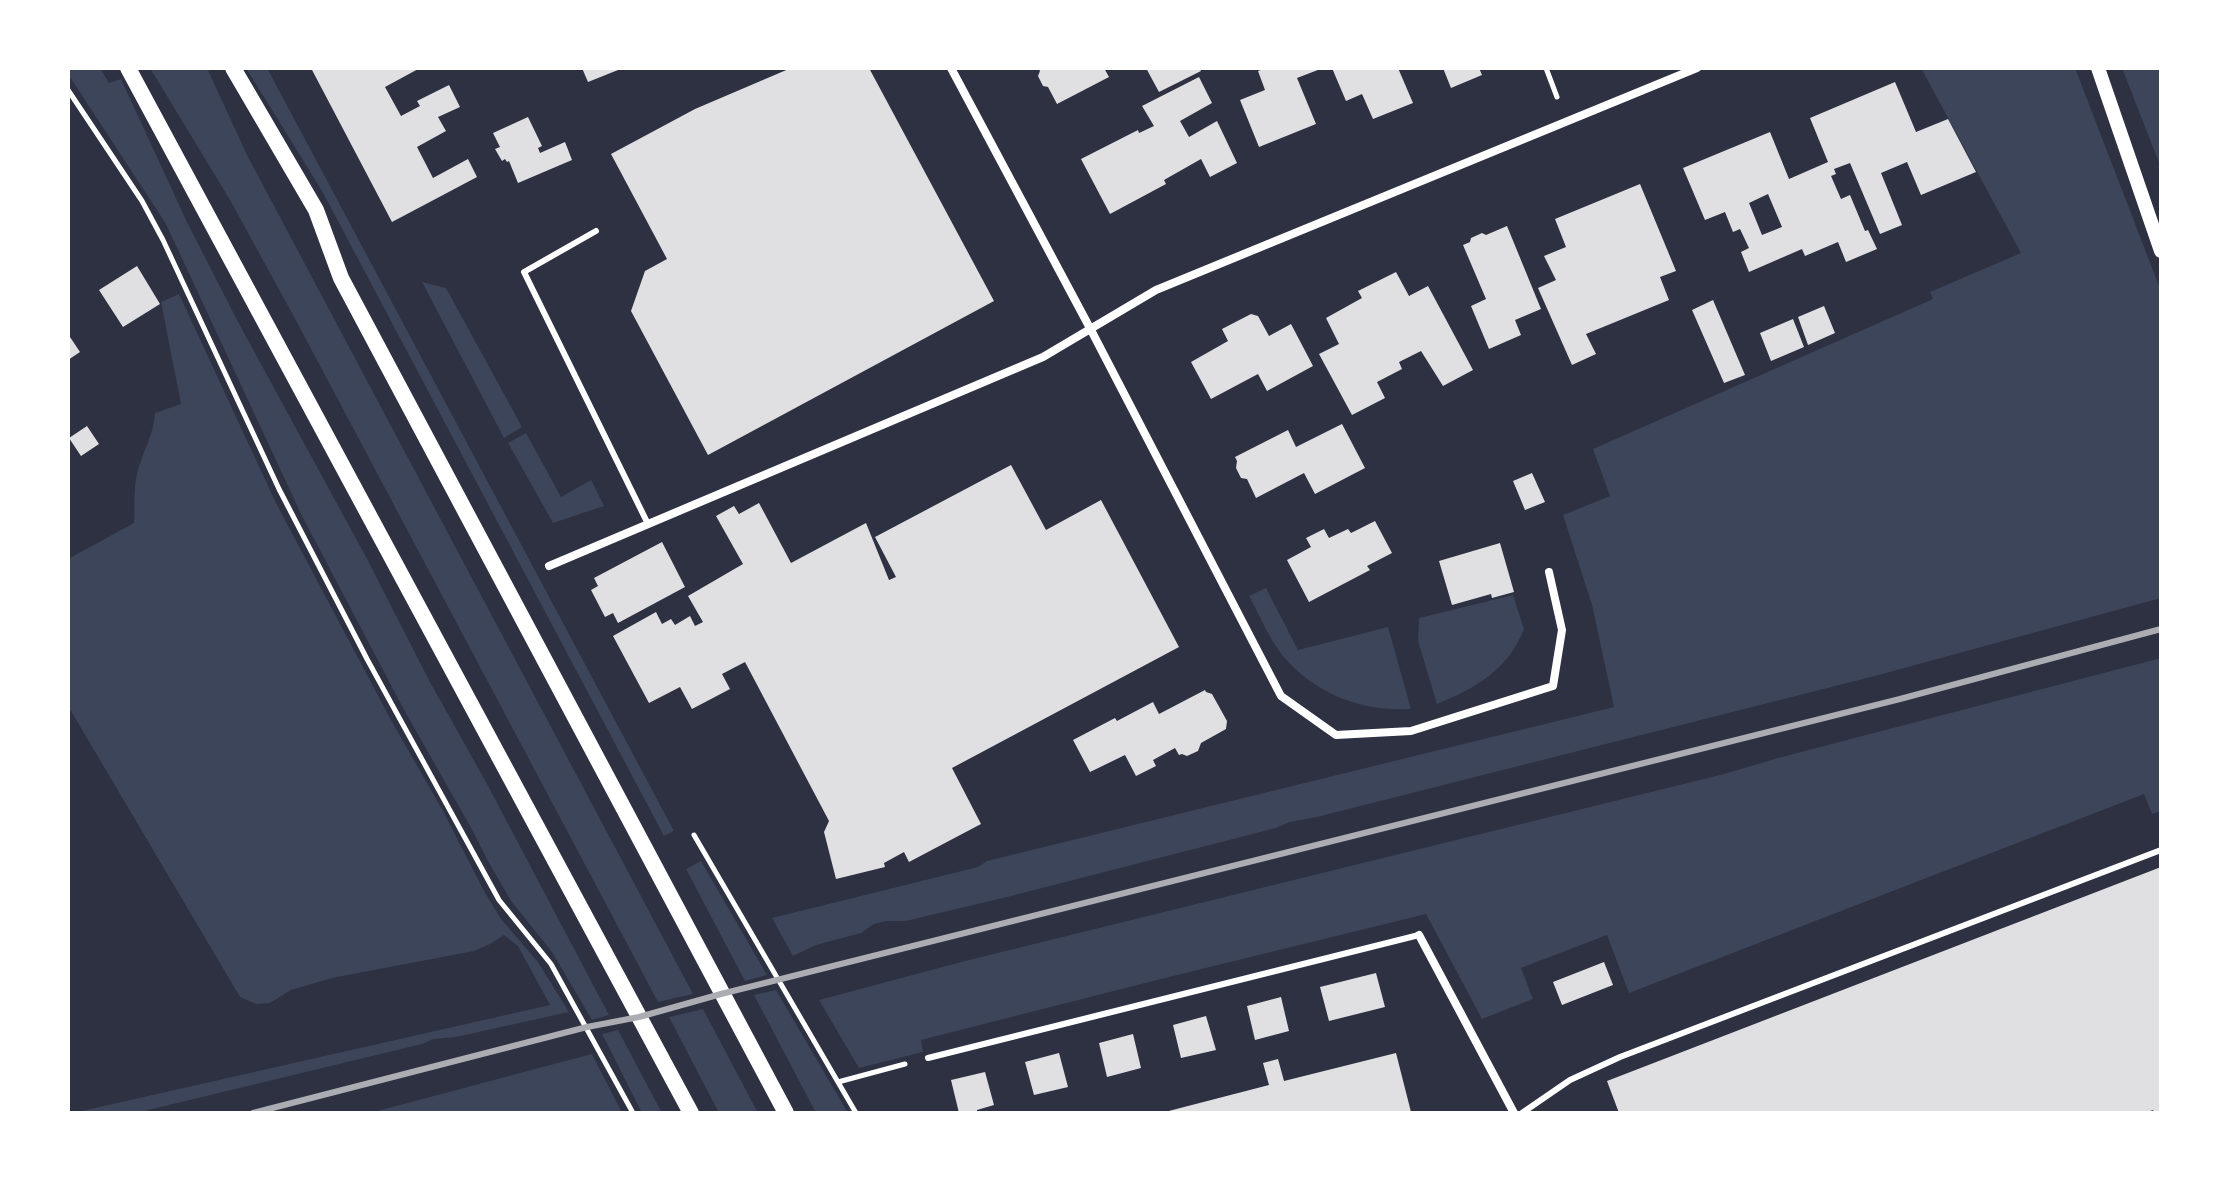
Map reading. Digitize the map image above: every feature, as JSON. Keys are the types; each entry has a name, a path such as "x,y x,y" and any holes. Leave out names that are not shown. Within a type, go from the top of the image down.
{"main road":[{"path":"128,68 691,1113"},
{"path":"233,68 316,210 341,278 786,1113"}],"street":[{"path":"951,68 1281,696 1336,735 1411,731 1553,686 1562,630 1549,572"},
{"path":"549,566 1043,357 1156,290 1697,68"},
{"path":"2098,68 2161,251"},
{"path":"1419,935 1514,1113"}],"lane":[{"path":"596,231 524,272 648,524"},
{"path":"1522,1113 1570,1080 1620,1057 2161,850"},
{"path":"928,1058 1419,935"}],"path":[{"path":"68,90 142,201 163,240 309,549 499,900 551,964 633,1113"},
{"path":"694,835 856,1113"},
{"path":"838,1082 928,1058"}],"shaded area":[{"path":"68,68 100,68 109,83 121,79 187,222 236,318 609,1015 592,1020 552,952 511,901 488,861 301,514 166,224 68,74"},
{"path":"150,68 207,68 247,155 693,994 658,1002 293,315 230,200"},
{"path":"246,68 267,68 674,831 664,836 322,191"},
{"path":"1921,68 2075,68 2161,291 2161,598 1875,676 1290,822 1011,896 906,921 874,924 861,933 816,945 793,956 772,918 978,867 987,861 1614,707 1592,605 1563,515 1610,496 1593,449 1933,299 1930,292 2021,253"},
{"path":"2122,68 2161,68 2161,168"},
{"path":"422,282 446,288 522,427 504,438"},
{"path":"179,294 276,503 391,720 501,919 538,962 569,1012 456,1037 433,1039 136,1113 73,1113 550,1005 518,946 504,935 474,951 332,978 291,990 270,1003 256,1004 240,997 68,706 68,559 134,523 136,476 153,428 155,413 181,404 161,302"},
{"path":"526,433 561,497 591,480 604,506 553,523 508,443"},
{"path":"1266,588 1298,650 1388,627 1411,709 1357,704 1310,681 1283,656 1249,596"},
{"path":"1513,595 1524,629 1509,656 1477,684 1437,704 1418,641 1419,618"},
{"path":"2161,658 2161,811 2152,814 2144,794 1629,993 1607,935 1521,968 1533,999 1482,1019 1426,914 921,1040 923,1052 859,1068 819,1000 965,961 1724,774"},
{"path":"701,861 767,975 745,981 686,869"},
{"path":"776,990 848,1113 816,1113 754,995"},
{"path":"703,1009 758,1113 719,1113 669,1017"},
{"path":"618,1030 662,1113 642,1113 602,1034"},
{"path":"592,1054 622,1113 370,1113 569,1060"}],"building":[{"path":"311,68 420,68 385,87 401,116 420,106 417,101 449,85 460,107 438,117 446,131 417,147 433,178 468,159 477,177 392,222"},
{"path":"582,68 623,68 588,82"},
{"path":"791,68 869,68 994,301 708,455 631,311 645,271 667,259 611,154 695,109"},
{"path":"1038,68 1104,68 1109,77 1057,104 1048,87 1043,86"},
{"path":"1146,68 1199,68 1201,71 1159,92"},
{"path":"1266,68 1323,68 1297,78 1316,124 1259,147 1240,100 1265,90 1258,71"},
{"path":"1332,68 1398,68 1413,103 1373,119 1362,94 1346,101"},
{"path":"1443,68 1479,68 1482,75 1451,88"},
{"path":"1199,77 1212,103 1180,121 1189,137 1217,121 1237,163 1210,177 1201,159 1164,180 1166,184 1110,214 1081,159 1138,130 1139,133 1154,126 1142,106"},
{"path":"1895,82 1916,132 1948,119 1976,172 1921,195 1907,162 1881,173 1902,225 1880,234 1850,163 1834,169 1836,174 1831,176 1841,199 1850,195 1865,231 1868,230 1877,249 1846,262 1838,242 1805,256 1802,249 1749,272 1741,252 1749,248 1740,229 1733,232 1725,212 1705,220 1683,168 1770,132 1789,179 1828,162 1810,118","holes":["1768,194 1782,227 1762,235 1749,203"]},
{"path":"528,117 542,146 538,148 540,153 565,142 572,160 518,183 509,161 502,161 495,149 500,147 493,133"},
{"path":"1640,184 1676,271 1660,277 1669,300 1586,334 1596,354 1572,365 1538,288 1556,280 1544,256 1566,247 1555,219"},
{"path":"1507,226 1541,309 1515,320 1521,335 1489,349 1471,306 1486,299 1463,245 1482,233 1486,235"},
{"path":"137,266 160,304 123,327 99,290"},
{"path":"1396,272 1409,296 1428,286 1473,370 1443,386 1421,351 1399,362 1402,369 1377,382 1385,398 1352,415 1319,354 1339,344 1326,318 1362,298 1358,291"},
{"path":"1713,300 1745,375 1724,383 1692,310"},
{"path":"1824,306 1835,333 1808,345 1798,317"},
{"path":"1251,314 1258,316 1269,336 1291,324 1313,366 1267,391 1258,374 1211,399 1191,362 1228,341 1222,329"},
{"path":"1793,319 1804,347 1771,361 1760,333"},
{"path":"68,334 80,352 68,360"},
{"path":"1342,424 1365,468 1315,494 1304,473 1256,498 1247,479 1241,478 1236,468 1235,457 1288,430 1296,447"},
{"path":"87,426 99,444 81,456 69,438"},
{"path":"1011,465 1046,530 1101,500 1179,647 952,768 981,824 909,862 904,852 884,863 885,867 836,879 824,832 829,821 745,662 722,674 730,689 692,709 680,687 649,703 613,636 656,612 662,624 671,619 675,625 690,616 695,626 703,622 688,596 743,564 716,516 734,506 739,514 759,503 791,563 866,523 889,580 896,577 875,537"},
{"path":"1532,473 1545,502 1525,510 1513,481"},
{"path":"1375,521 1392,553 1367,566 1370,570 1309,602 1287,560 1311,547 1306,538 1324,529 1329,538 1348,529 1351,533"},
{"path":"662,542 685,587 618,623 613,613 605,617 591,590 598,586 594,578"},
{"path":"1500,543 1514,592 1492,598 1491,594 1452,605 1439,561"},
{"path":"1205,690 1212,694 1227,721 1226,729 1201,743 1198,751 1187,756 1179,755 1175,748 1153,760 1156,766 1136,776 1125,755 1090,772 1073,740 1153,702 1159,714"},
{"path":"2161,867 2161,1113 2154,1113 2153,1110 2145,1113 1619,1113 1607,1081"},
{"path":"1604,962 1613,985 1562,1005 1553,982"},
{"path":"1376,973 1385,1007 1329,1021 1320,987"},
{"path":"1281,997 1289,1031 1255,1040 1247,1006"},
{"path":"1206,1016 1216,1050 1181,1058 1173,1025"},
{"path":"1133,1034 1141,1068 1107,1077 1099,1043"},
{"path":"1059,1053 1068,1087 1034,1095 1025,1062"},
{"path":"1396,1053 1411,1112 1161,1113 1269,1085 1263,1063 1278,1059 1284,1081"},
{"path":"985,1072 994,1105 977,1110 977,1113 959,1113 951,1080"}],"railway":[{"path":"253,1113 1900,699 2161,629"}]}
